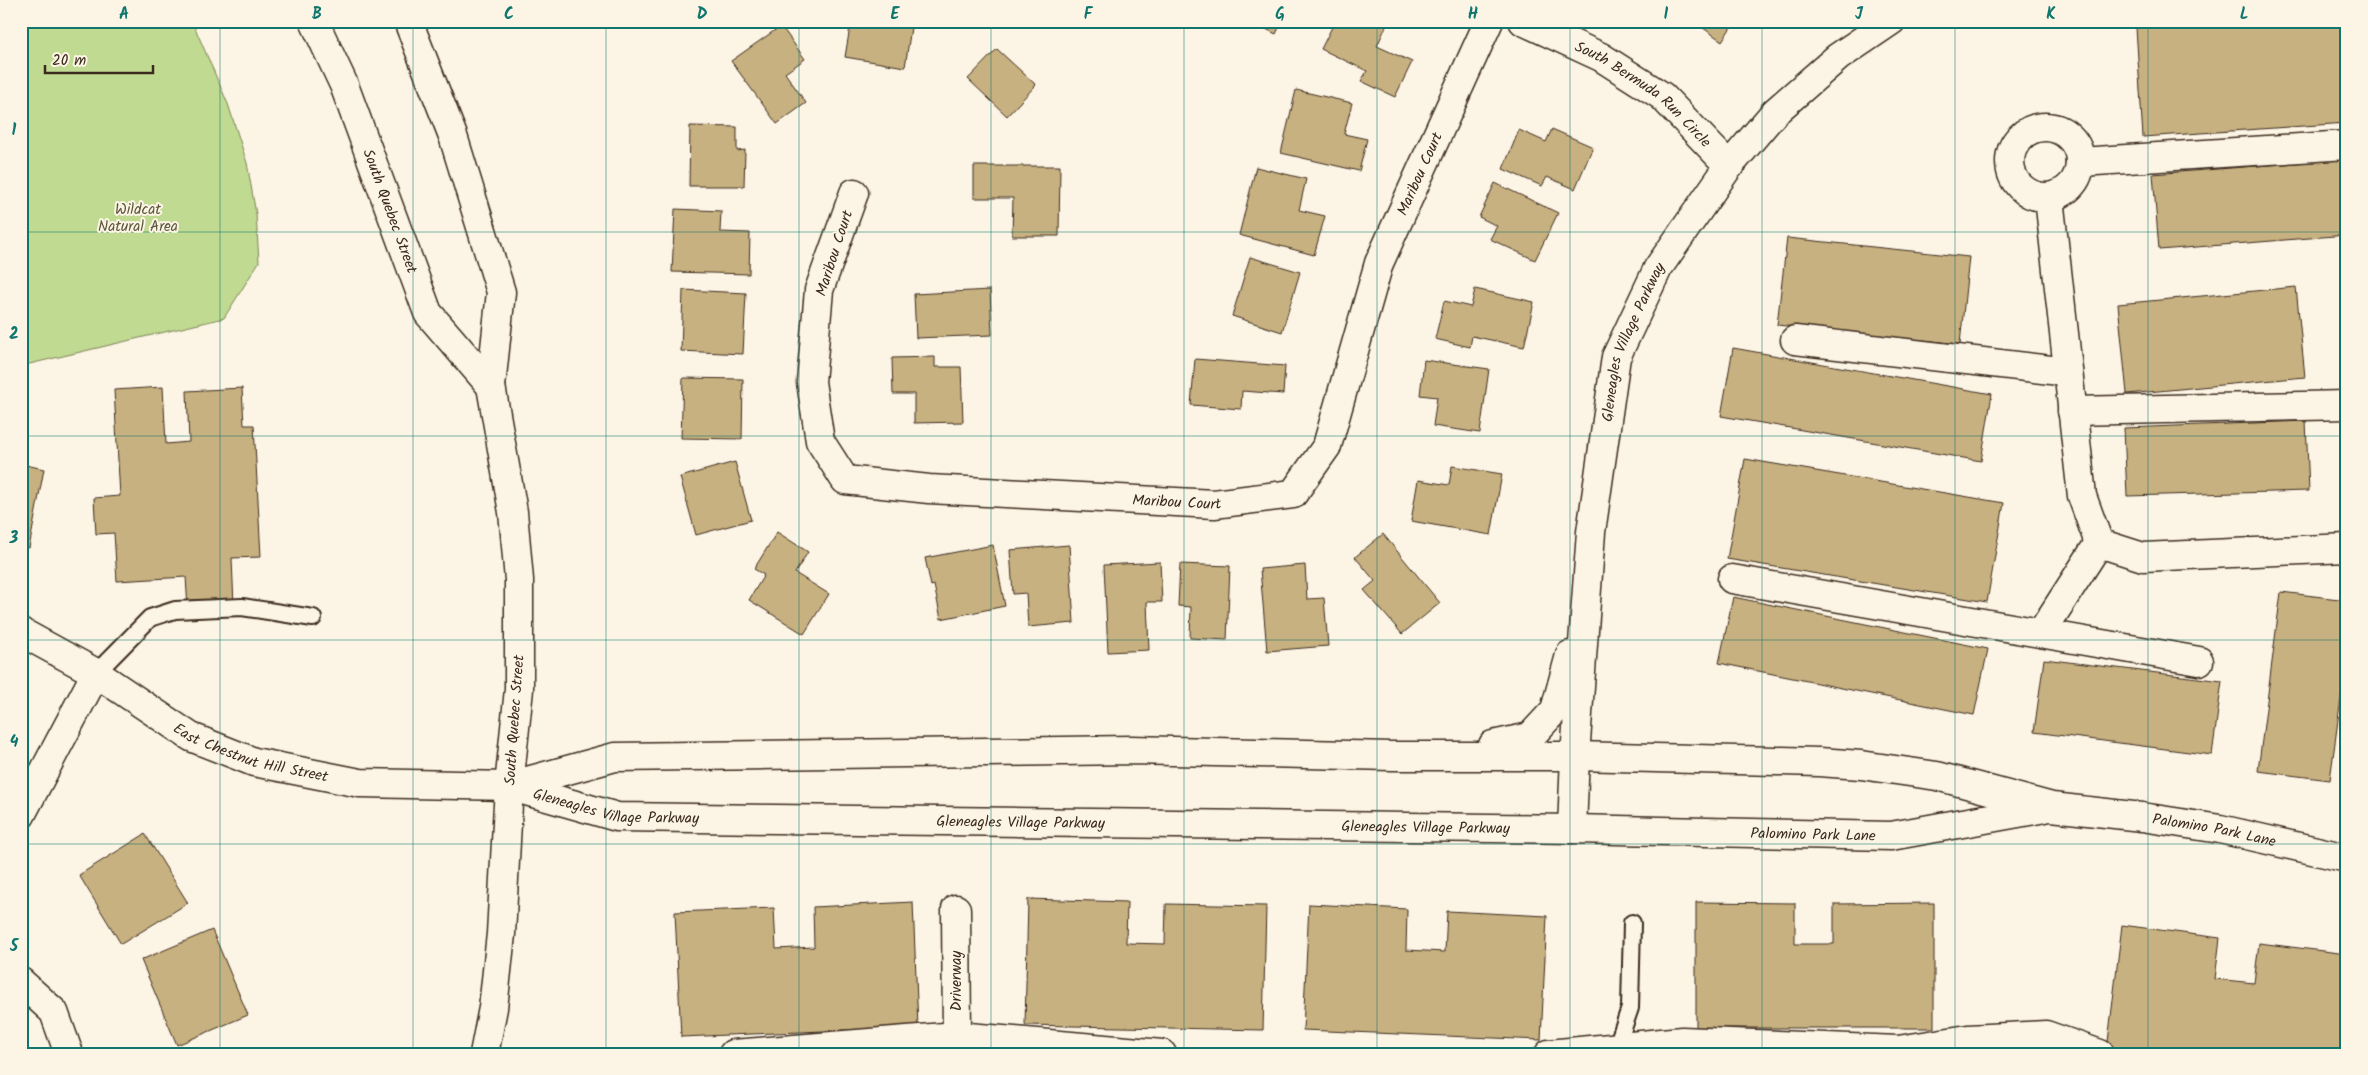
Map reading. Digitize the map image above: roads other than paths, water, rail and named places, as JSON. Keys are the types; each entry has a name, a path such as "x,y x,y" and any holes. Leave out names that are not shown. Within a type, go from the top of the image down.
{"street":[{"name":"South Quebec Street","path":"314,21 344,85 428,313 491,386"},
{"name":"South Quebec Street","path":"408,21 453,136 501,292 491,386 513,512 519,580 519,689 509,786 501,934 493,1008 484,1054"},
{"name":"Maribou Court","path":"854,193 819,290 810,382 820,441 845,480 929,489 1214,504 1293,494 1327,446 1379,263 1490,21"},
{"name":"South Bermuda Run Circle","path":"1522,21 1601,57 1662,96 1729,166"},
{"name":"Gleneagles Village Parkway","path":"509,786 617,817 1572,829 1575,756 1591,532 1616,356 1658,268 1729,166 1775,112 1838,57 1891,21"},
{"path":"2038,128 2056,128 2067,135 2076,145 2080,162 2077,176 2070,187 2060,194 2049,198 2031,195 2018,186 2011,174 2009,162 2014,145 2024,133 2038,128"},
{"path":"2080,162 2347,145"},
{"path":"2049,198 2082,496 2099,543"},
{"path":"1795,340 2068,372"},
{"path":"2072,411 2347,405"},
{"path":"2099,543 2143,557 2347,548"},
{"path":"2040,633 2099,543"},
{"path":"1732,579 2199,662"},
{"path":"1392,756 1503,744 1530,737 1556,710 1587,592"},
{"name":"East Chestnut Hill Street","path":"21,632 96,673 191,736 254,762 360,783 509,786"},
{"path":"21,815 96,673"},
{"name":"Gleneagles Village Parkway","path":"509,786 615,757 1131,750 1392,756 1575,756"},
{"name":"Palomino Park Lane","path":"1575,756 1819,762 1861,765 1937,776 2052,807 2142,817 2220,829 2347,858"},
{"name":"Palomino Park Lane","path":"1572,829 1891,836 2052,807"},
{"name":"Driverway","path":"954,1045 956,908"},
{"path":"21,982 54,1012 69,1054"},
{"path":"1549,1054 1617,1050 1682,1041 1898,1050 1968,1038 2046,1034 2100,1054"},
{"path":"733,1054 954,1045 1162,1054"}],"lane":[{"path":"96,673 150,618 175,610 242,607 313,618"},
{"path":"1617,1050 1630,1008 1632,923"}],"park label":[{"name":"Wildcat Natural Area","path":"138,218"}]}
